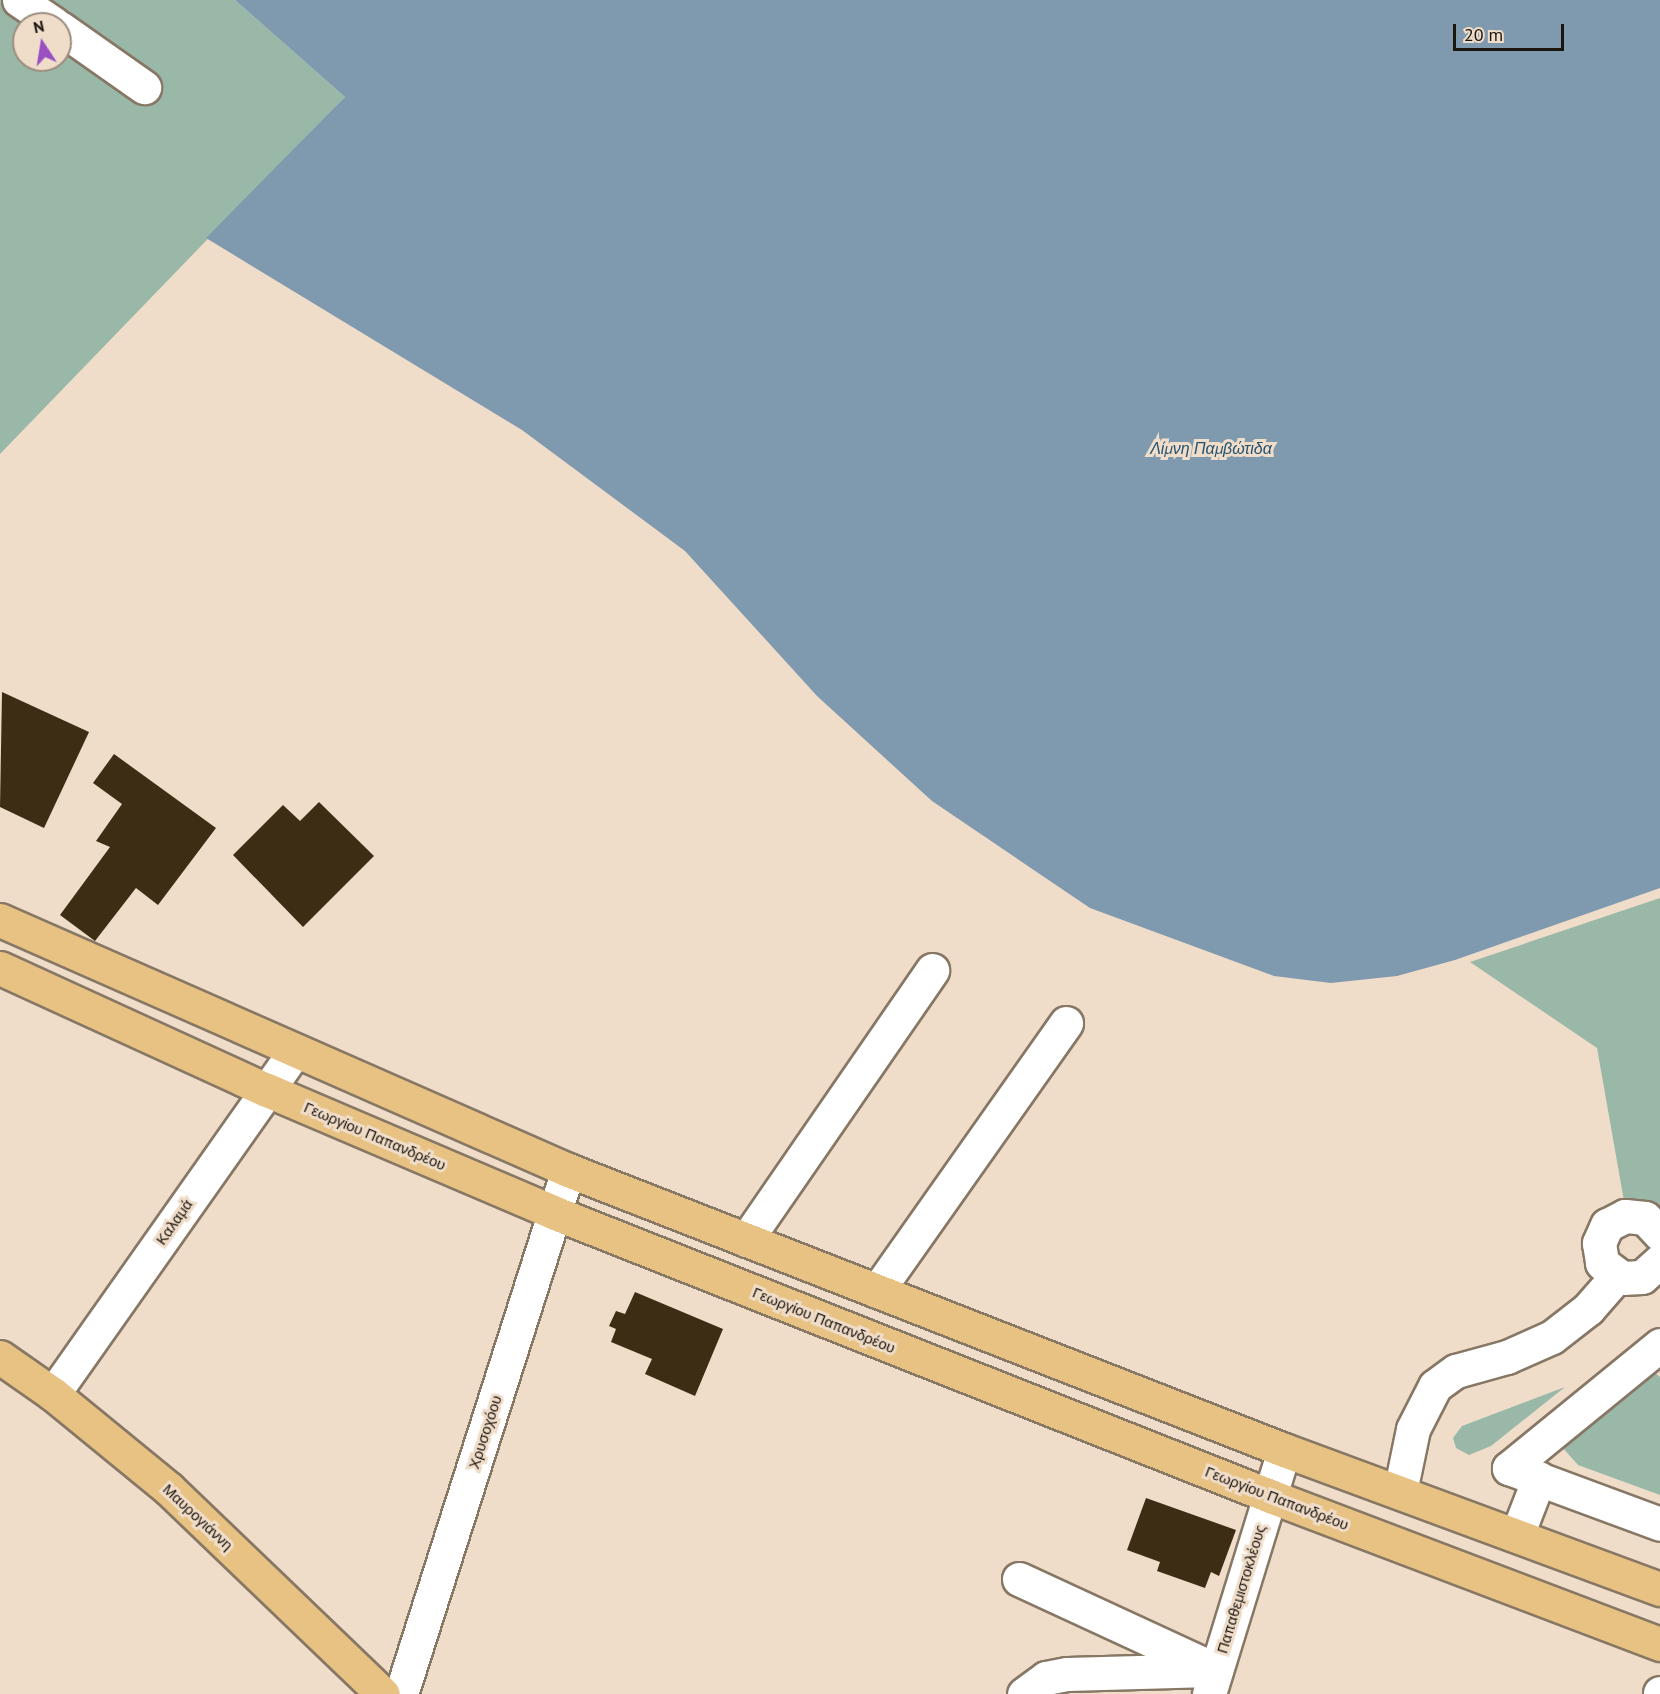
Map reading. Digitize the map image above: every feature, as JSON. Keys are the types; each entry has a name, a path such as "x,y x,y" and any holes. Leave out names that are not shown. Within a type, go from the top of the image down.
{"main road":[{"path":"0,920 568,1170 1284,1450 1660,1589"},
{"name":"Γεωργίου Παπανδρέου","path":"0,968 267,1090 555,1213 1270,1496 1660,1644"},
{"name":"Μαυρογιάννη","path":"0,1357 53,1394 182,1501 383,1694"}],"street":[{"path":"19,0 36,12"},
{"path":"72,36 144,87"},
{"path":"746,1240 932,970"},
{"path":"877,1291 1066,1023"},
{"name":"Καλαμά","path":"53,1394 295,1051"},
{"name":"Χρυσοχόου","path":"401,1694 568,1170"},
{"path":"1660,1234 1650,1221 1635,1215 1620,1217 1607,1225 1600,1238 1599,1253 1605,1267 1627,1280 1642,1277 1660,1261"},
{"path":"1400,1492 1413,1429 1435,1386 1456,1371 1513,1354 1552,1336 1588,1309 1617,1276"},
{"path":"1660,1345 1509,1468 1660,1524"},
{"name":"Παπαθεμιστοκλέους","path":"1213,1682 1284,1450"},
{"path":"1517,1535 1539,1478"},
{"path":"1019,1579 1213,1682"},
{"path":"1024,1694 1046,1678 1067,1674 1213,1682"}],"green space":[{"path":"0,0 235,0 345,97 0,454"},
{"path":"1660,898 1660,1205 1624,1201 1597,1048 1470,962"},
{"path":"1654,1372 1660,1377 1660,1495 1578,1465 1562,1447"},
{"path":"1565,1387 1491,1446 1469,1455 1456,1448 1453,1438 1462,1426"}],"water":[{"name":"Λίμνη Παμβώτιδα","path":"235,0 1660,0 1660,888 1455,960 1397,976 1331,983 1274,976 1090,908 932,801 817,696 685,551 522,430 206,238 345,97"}],"building":[{"path":"2,692 89,732 44,828 0,807"},
{"path":"114,754 216,828 158,905 136,888 95,941 60,915 110,847 96,841 122,804 93,783"},
{"path":"319,802 374,856 303,927 233,855 283,805 300,821"},
{"path":"635,1292 723,1329 695,1396 645,1374 652,1359 611,1342 616,1329 609,1326 616,1311 625,1314"},
{"path":"1146,1498 1236,1530 1219,1576 1211,1572 1205,1588 1157,1571 1160,1562 1127,1550"}]}
